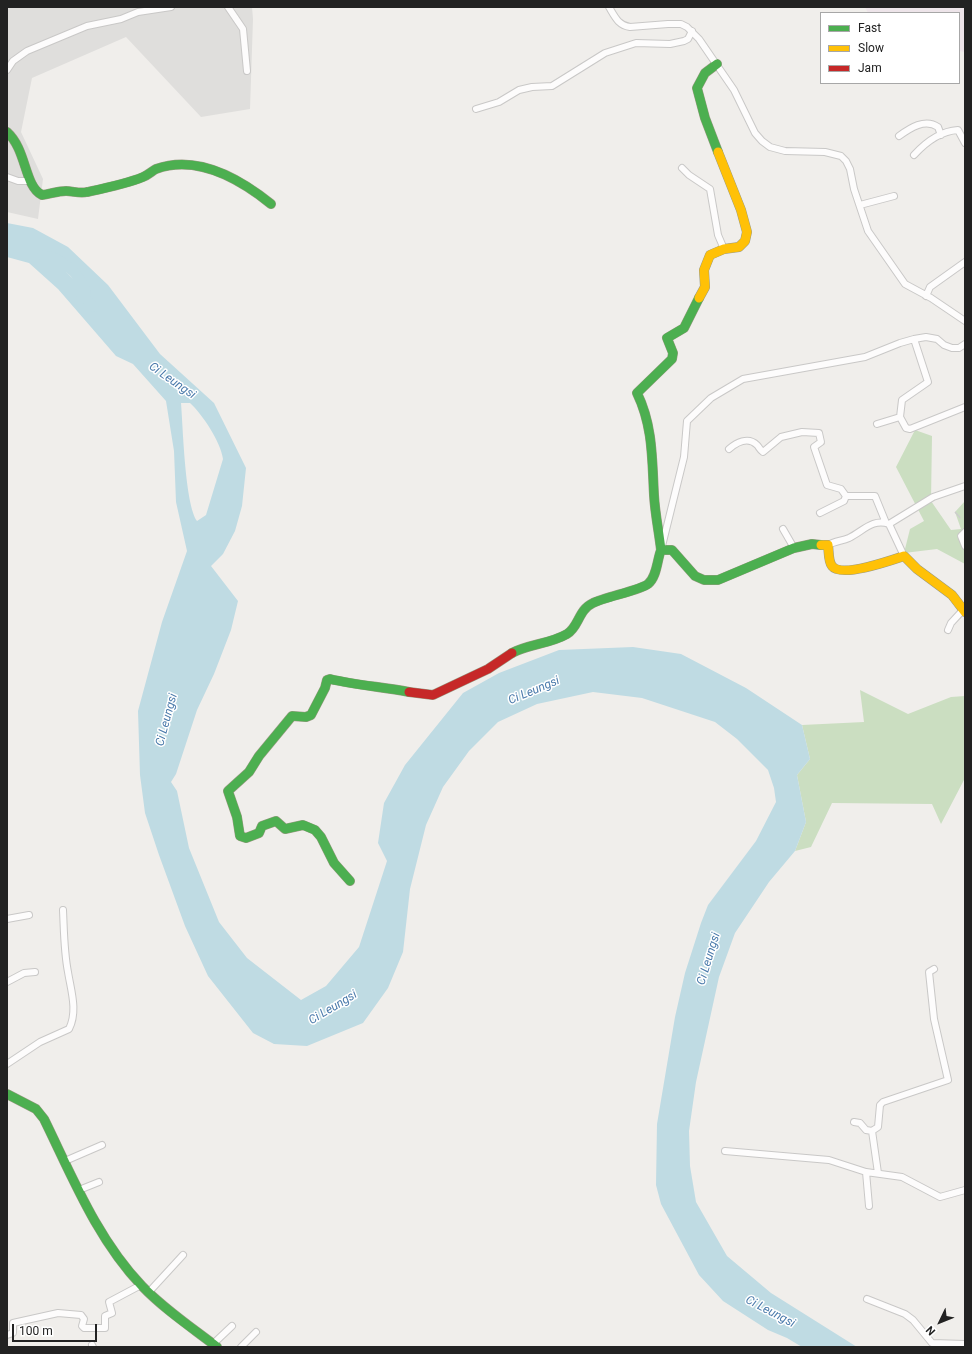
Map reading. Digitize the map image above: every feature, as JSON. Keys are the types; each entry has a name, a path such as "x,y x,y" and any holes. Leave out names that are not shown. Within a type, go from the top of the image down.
{"street":[{"path":"7,70 14,61 27,51 87,26 121,19 138,12 171,7"},
{"path":"228,7 243,29 247,71"},
{"path":"609,7 619,23 623,26 630,27 681,24 692,31 717,64 734,90 755,133 770,147 785,151 824,152 841,156 846,161 850,169 868,231 880,251 905,284 965,321"},
{"path":"476,109 500,102 519,90 532,87 552,86 605,53 636,43 670,44 684,41 688,39 692,31"},
{"path":"661,550 654,495 652,433 645,406 637,393 672,359 673,353 667,336 684,328 689,321 690,313 706,287 705,265 710,255 724,249 738,247 745,241 746,232 741,210 705,118 697,88 705,73 717,64"},
{"path":"899,136 927,122 938,127 941,135"},
{"path":"914,155 929,141 951,130 958,130 965,143"},
{"path":"7,132 15,140 20,149 30,181 36,192 42,195 66,191 85,193 105,190 145,176 156,169 179,165 201,166 225,174 256,191 271,204"},
{"path":"682,168 689,175 710,189 718,235 724,249"},
{"path":"7,177 18,181 30,181"},
{"path":"860,205 894,196"},
{"path":"926,296 930,288 965,262"},
{"path":"350,881 336,866 319,835 313,828 301,824 290,829 284,829 281,828 276,821 262,826 259,833 246,838 240,836 238,832 237,817 228,795 228,792 248,772 292,716 306,717 311,715 325,688 327,680 330,679 359,686 387,688 424,695 433,695 488,669 514,652 566,634 575,626 580,613 592,603 648,584 654,575 684,457 687,421 711,398 743,379 865,358 900,342 926,337 937,339 944,345 952,348 959,348 965,344"},
{"path":"914,339 928,380 926,384 902,400 900,417 906,428 910,429 965,407"},
{"path":"877,424 900,417"},
{"path":"729,449 738,442 748,441 756,444 763,452 781,437 802,432 819,432 821,442 814,447 825,482 829,486 841,489 846,496"},
{"path":"661,550 672,550 695,576 704,580 718,580 794,548 812,544 828,545 847,538 870,524 888,524 933,497 965,486"},
{"path":"820,513 844,501 846,496"},
{"path":"846,496 875,496 904,556 917,570 952,595 964,611 952,621 948,630"},
{"path":"783,529 794,548"},
{"path":"965,532 961,536 965,546"},
{"path":"828,545 832,567 838,570 863,568 904,556"},
{"path":"7,1064 40,1042 66,1032 69,1030 72,1023 73,1006 67,971 63,910"},
{"path":"7,919 29,915"},
{"path":"854,1122 860,1123 866,1130 872,1131 878,1127 880,1105 883,1102 948,1080 934,1019 930,972 934,969"},
{"path":"7,982 24,973 35,972"},
{"path":"7,1094 36,1109 44,1119 79,1190 111,1248 141,1284 163,1306 215,1346 232,1326"},
{"path":"872,1131 878,1173"},
{"path":"65,1162 102,1145"},
{"path":"725,1151 829,1160 866,1172 907,1179 940,1197 965,1190"},
{"path":"866,1172 869,1206"},
{"path":"79,1190 99,1182"},
{"path":"149,1292 183,1255"},
{"path":"7,1334 13,1333 13,1323 58,1313 81,1316 84,1318 82,1326 84,1328 105,1328 104,1316 112,1313 109,1302 141,1284"},
{"path":"867,1299 905,1314 913,1320 932,1343 965,1344"},
{"path":"241,1347 256,1332"}],"shaded area":[{"path":"7,7 252,7 253,19 250,109 201,117 126,37 32,78 21,132 43,179 38,219 7,212"},
{"path":"865,7 965,7 965,52 960,51 960,12 868,12"}],"green space":[{"path":"915,430 932,436 931,501 951,530 961,529 955,512 965,501 965,564 937,549 904,553 910,529 924,521 896,467"},
{"path":"860,690 908,714 951,697 965,696 965,778 941,824 932,804 832,803 811,847 795,851 806,822 797,775 810,759 802,725 864,722"}],"water":[{"name":"Ci Leungsi","path":"7,223 33,228 68,247 108,285 160,354 214,403 246,468 242,506 235,531 223,554 211,566 238,601 231,630 214,674 197,710 176,774 171,782 177,791 189,848 219,922 247,958 301,1000 326,986 359,947 387,861 378,843 384,803 405,765 463,693 499,673 559,650 633,647 681,654 746,688 802,725 810,759 797,775 806,822 795,851 769,882 735,933 719,977 696,1082 689,1131 690,1166 696,1202 727,1256 771,1293 857,1347 802,1347 787,1338 768,1330 723,1301 699,1275 661,1204 656,1185 657,1124 675,1017 685,973 708,905 756,841 776,802 774,788 768,770 737,739 715,722 642,698 593,692 537,704 498,722 469,751 443,787 426,825 410,889 403,952 388,988 363,1023 307,1046 274,1044 253,1033 208,976 185,926 145,813 140,775 138,711 162,622 187,551 176,502 174,451 166,401 133,364 116,356 58,289 29,263 7,257","holes":["43,255 57,260 71,270 82,283 86,297 68,283","181,403 190,403 200,414 215,437 222,452 223,459 206,515 197,521 193,512 187,483"]}],"waterway":[{"path":"42,255 94,307"},
{"path":"50,256 74,272 83,284 86,297"}],"railway":[{"path":"955,512 965,523"}],"traffic: fast":[{"path":"717,64 705,73 697,88 705,118 718,152"},
{"path":"7,132 14,140 18,148 32,184 42,195 63,191 82,193 87,192 116,186 145,176 156,169 172,165 187,165 203,167 232,178 271,204"},
{"path":"661,550 655,502 651,443 646,418 637,393 672,359 673,353 667,338 684,328 699,298"},
{"path":"512,653 554,640 567,634 571,631 581,614 588,606 606,598 638,589 648,584 655,573 661,550 672,550 695,576 704,580 718,580 794,548 812,544 821,545"},
{"path":"350,881 334,863 321,837 315,830 303,825 285,829 276,821 262,826 259,833 246,838 240,836 237,817 228,791 249,772 259,756 292,716 306,717 311,715 325,688 327,680 330,679 409,692"},
{"path":"7,1094 36,1109 44,1119 75,1184 99,1228 126,1268 159,1302 217,1347"}],"traffic: slow":[{"path":"699,298 705,287 704,270 710,255 724,249 739,247 745,241 747,232 741,210 718,152"},
{"path":"821,545 828,545 829,559 832,566 837,569 845,570 867,567 904,556 917,569 952,595 965,612"}],"traffic: jam":[{"path":"409,692 433,695 488,669 512,653"}]}
